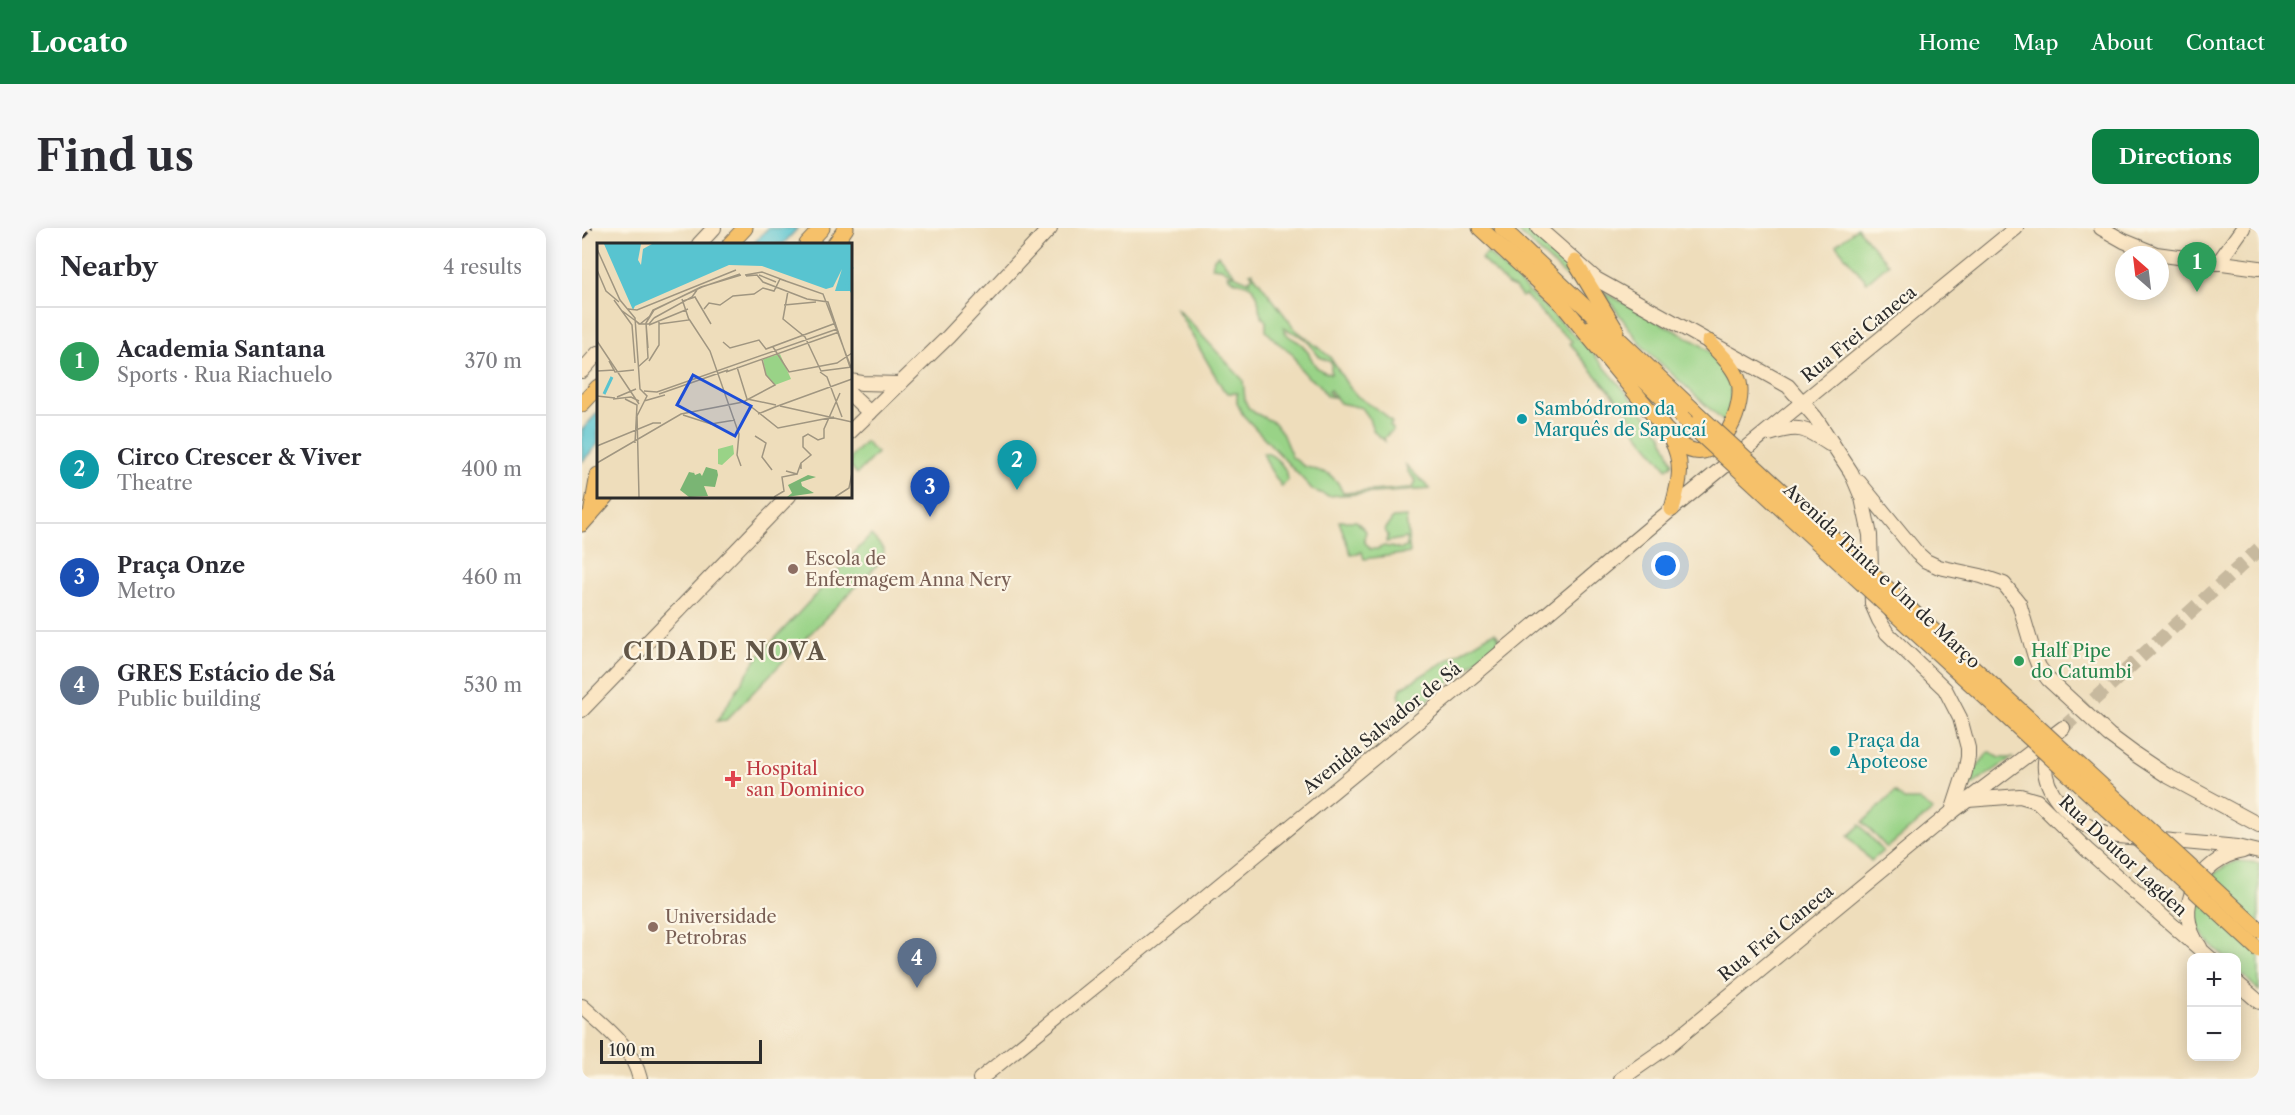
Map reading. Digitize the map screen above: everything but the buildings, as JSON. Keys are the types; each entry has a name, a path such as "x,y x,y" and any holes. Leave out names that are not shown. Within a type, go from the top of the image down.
{"main road":[{"path":"700,243 714,228"},
{"path":"731,243 745,228"},
{"path":"808,243 822,228"},
{"path":"838,243 846,228"},
{"path":"838,243 855,228"},
{"path":"852,430 948,337 1050,228"},
{"name":"Avenida Trinta e Um de Março","path":"1480,228 1617,352 1683,418 2259,950"},
{"name":"Avenida Trinta e Um de Março","path":"1502,228 1701,417 2259,930"},
{"path":"1538,228 1575,262 1611,288 1788,386 1804,403"},
{"name":"Rua Frei Caneca","path":"1952,812 1968,756 1960,718 1945,689 1887,633 1879,620 1872,604 1870,535 1867,518 1851,472 1804,403 2016,228"},
{"path":"2101,228 2124,241 2156,254 2259,268"},
{"path":"2218,263 2243,228"},
{"path":"1575,262 1626,345"},
{"path":"1557,298 1665,429 1683,446 1692,451 1700,451 1720,442 1732,424 1739,400 1740,385 1735,372 1709,342"},
{"path":"582,371 597,354"},
{"path":"852,381 900,384"},
{"path":"589,396 597,382"},
{"path":"852,396 870,413"},
{"name":"Avenida Salvador de Sá","path":"980,1079 1212,892 1672,509 1804,403"},
{"path":"1762,436 1790,428 1800,429 1818,436 1836,448"},
{"path":"1665,429 1678,453 1680,464 1672,509"},
{"path":"1851,472 1926,561 1951,571 2000,582 2008,588 2019,603 2039,667 2048,679 2109,735 2166,775 2259,825"},
{"path":"582,489 597,474"},
{"path":"587,519 597,477"},
{"path":"587,519 605,498"},
{"path":"582,710 787,498"},
{"name":"Rua Frei Caneca","path":"1621,1079 1666,1047 1952,812 2060,731 2049,745 2045,758 2046,776 2060,805 2079,822 2108,835 2238,847 2258,851"},
{"name":"Rua Doutor Lagden","path":"1968,800 2020,796 2037,801 2087,850 2204,953"},
{"path":"2205,953 2196,942 2190,928 2189,906 2194,885 2214,862 2227,855 2241,851 2258,851"},
{"path":"2241,986 2259,1002"},
{"path":"582,1006 626,1046 636,1063 640,1079"}],"green space":[{"path":"1514,228 1530,228 1565,261 1591,299"},
{"path":"1857,228 1888,264 1867,282 1836,245"},
{"path":"1488,253 1590,350 1655,426 1662,435 1673,463 1667,469 1635,430 1633,421 1626,410 1578,354 1570,343 1572,341 1552,324 1525,295 1522,297 1515,288 1508,285 1481,259"},
{"path":"1218,255 1236,276 1250,282 1252,272 1295,329 1330,357 1357,396 1384,414 1392,423 1390,426 1393,430 1384,438 1385,441 1374,432 1362,408 1340,403 1330,390 1328,392 1333,397 1326,396 1319,384 1309,378 1300,368 1292,353 1266,331 1266,321 1261,314 1255,291 1249,285 1233,280 1227,275 1234,275 1221,268 1212,267 1214,258","holes":["1283,327 1303,337 1318,355 1331,362 1331,374 1319,369 1304,347 1290,337"]},
{"path":"1602,291 1701,345 1718,361 1728,379 1730,389 1728,411 1724,422 1643,347"},
{"path":"1175,306 1243,380 1248,407 1275,423 1292,457 1304,466 1329,474 1338,483 1343,493 1413,488 1416,481 1408,472 1406,465 1430,489 1328,496 1313,490 1243,415 1237,403 1237,393 1228,393 1223,389"},
{"path":"865,442 877,453 857,474 852,468 852,456"},
{"path":"1263,453 1275,458 1285,470 1288,479 1282,487 1270,469"},
{"path":"1406,517 1410,553 1364,559 1362,552 1351,555 1339,521 1356,521 1366,531 1364,541 1370,549 1384,546 1401,549 1407,547 1406,538 1386,542 1388,536 1385,530 1393,518"},
{"path":"871,535 884,549 883,559 726,720 717,721 757,658"},
{"path":"1495,633 1499,638 1497,644 1417,709 1411,710 1404,706 1399,696 1401,688"},
{"path":"1989,752 2000,758 2012,758 1969,787 1974,770"},
{"path":"1895,792 1904,800 1919,800 1933,810 1887,848 1863,822"},
{"path":"1860,825 1883,851 1871,861 1848,836"},
{"path":"2238,861 2259,863 2259,991 2241,973 2241,953 2220,953 2207,941 2198,926 2197,902 2201,891 2216,872"}],"water":[{"path":"768,228 798,228 784,243 754,243"},
{"path":"597,413 597,445 582,462 582,430"}],"tunnel":[{"path":"2063,728 2259,549"}],"railway":[{"path":"582,239 592,228"}],"place":[{"name":"Academia Santana","path":"2197,292"},
{"name":"Sambódromo da Marquês de Sapucaí","path":"1522,419"},
{"name":"Circo Crescer & Viver","path":"1017,490"},
{"name":"Praça Onze","path":"930,517"},
{"name":"Escola de Enfermagem Anna Nery","path":"793,569"},
{"name":"Half Pipe do Catumbi","path":"2019,661"},
{"name":"Praça da Apoteose","path":"1835,751"},
{"name":"Hospital san Dominico","path":"733,779"},
{"name":"Universidade Petrobras","path":"653,927"},
{"name":"GRES Estácio de Sá","path":"917,988"}],"district":[{"name":"CIDADE NOVA","path":"725,652"}]}
